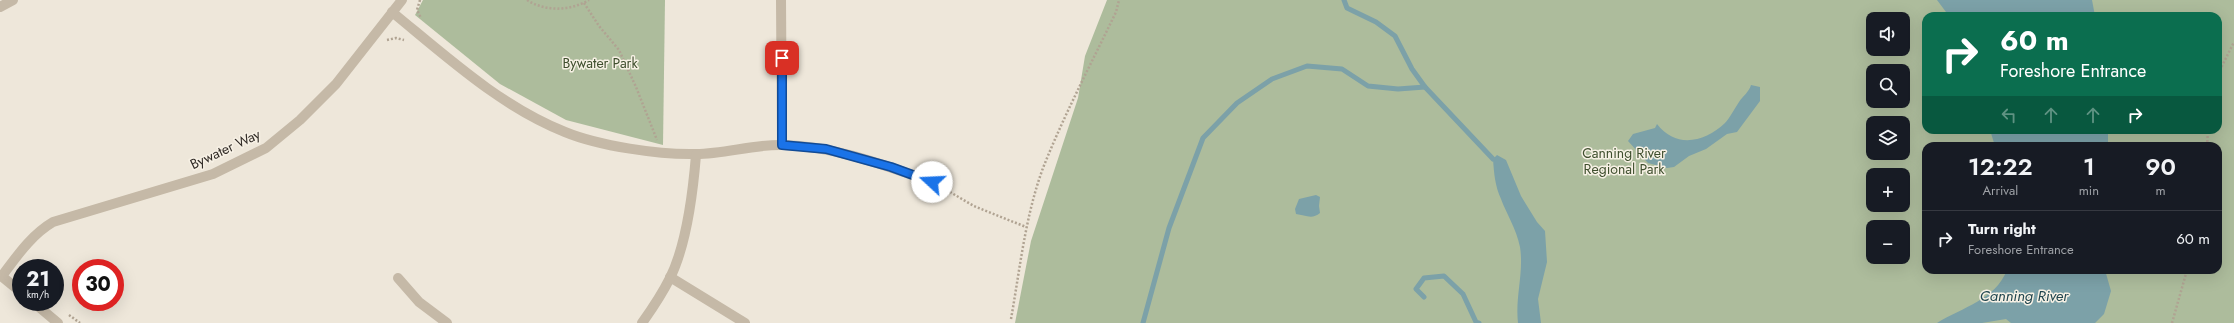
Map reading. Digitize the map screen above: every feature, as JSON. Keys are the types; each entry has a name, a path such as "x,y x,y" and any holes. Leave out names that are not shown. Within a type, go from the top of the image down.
{"street":[{"path":"0,7 14,0"},
{"name":"Bywater Way","path":"1,276 25,245 44,227 53,222 213,174 266,148 300,120 336,84 402,0"},
{"path":"781,0 782,145"},
{"path":"392,12 502,100 566,132 608,145 696,154 782,145 826,149 891,167 932,182"},
{"path":"642,323 670,277 687,226 696,154"},
{"path":"1,276 12,285"},
{"path":"670,277 746,323"},
{"path":"398,278 419,302 447,323"},
{"path":"44,311 58,323"}],"path":[{"path":"527,0 537,6 551,10 566,8 589,0"},
{"path":"1011,320 1026,228 1046,163 1062,124 1116,12 1119,0"},
{"path":"584,3 599,26 619,50 636,87 661,151"},
{"path":"2222,66 2234,42"},
{"path":"932,182 974,206 1026,228"},
{"path":"2172,323 2186,274"}],"green space":[{"name":"Bywater Park","path":"423,0 665,0 663,145 566,120 500,84 415,15"},
{"name":"Canning River Regional Park","path":"1107,0 2234,0 2234,323 1015,323 1031,241 1078,98 1085,56"}],"water":[{"path":"1937,0 2092,0 2094,12 1946,12"},
{"path":"1751,85 1760,87 1760,101 1737,132 1727,134 1706,149 1689,156 1674,167 1667,168 1648,163 1628,141 1633,134 1655,128 1657,124 1665,132 1682,140 1691,140 1709,135 1727,121"},
{"path":"1991,134 2108,134 2108,142 1994,142"},
{"path":"1497,155 1506,160 1521,196 1537,222 1545,231 1547,262 1538,299 1541,323 1518,323 1517,313 1521,266 1520,247 1496,184 1493,159"},
{"path":"1316,195 1320,197 1320,213 1311,217 1296,214 1295,209 1299,199"},
{"name":"Canning River","path":"2005,274 2106,274 2111,291 2104,314 2095,323 2011,323 2006,319 1982,323 1937,323 1977,302 1995,289"}],"waterway":[{"path":"1344,0 1347,8 1376,22 1395,36 1412,69 1425,87 1493,159"},
{"path":"1143,323 1169,228 1203,138 1237,103 1272,79 1307,66 1342,69 1368,86 1398,89 1425,87"},
{"path":"1424,297 1416,289 1424,278 1444,276 1463,294 1476,322 1479,323"}],"route":[{"path":"782,58 782,145 826,149 891,167 932,182"}]}
